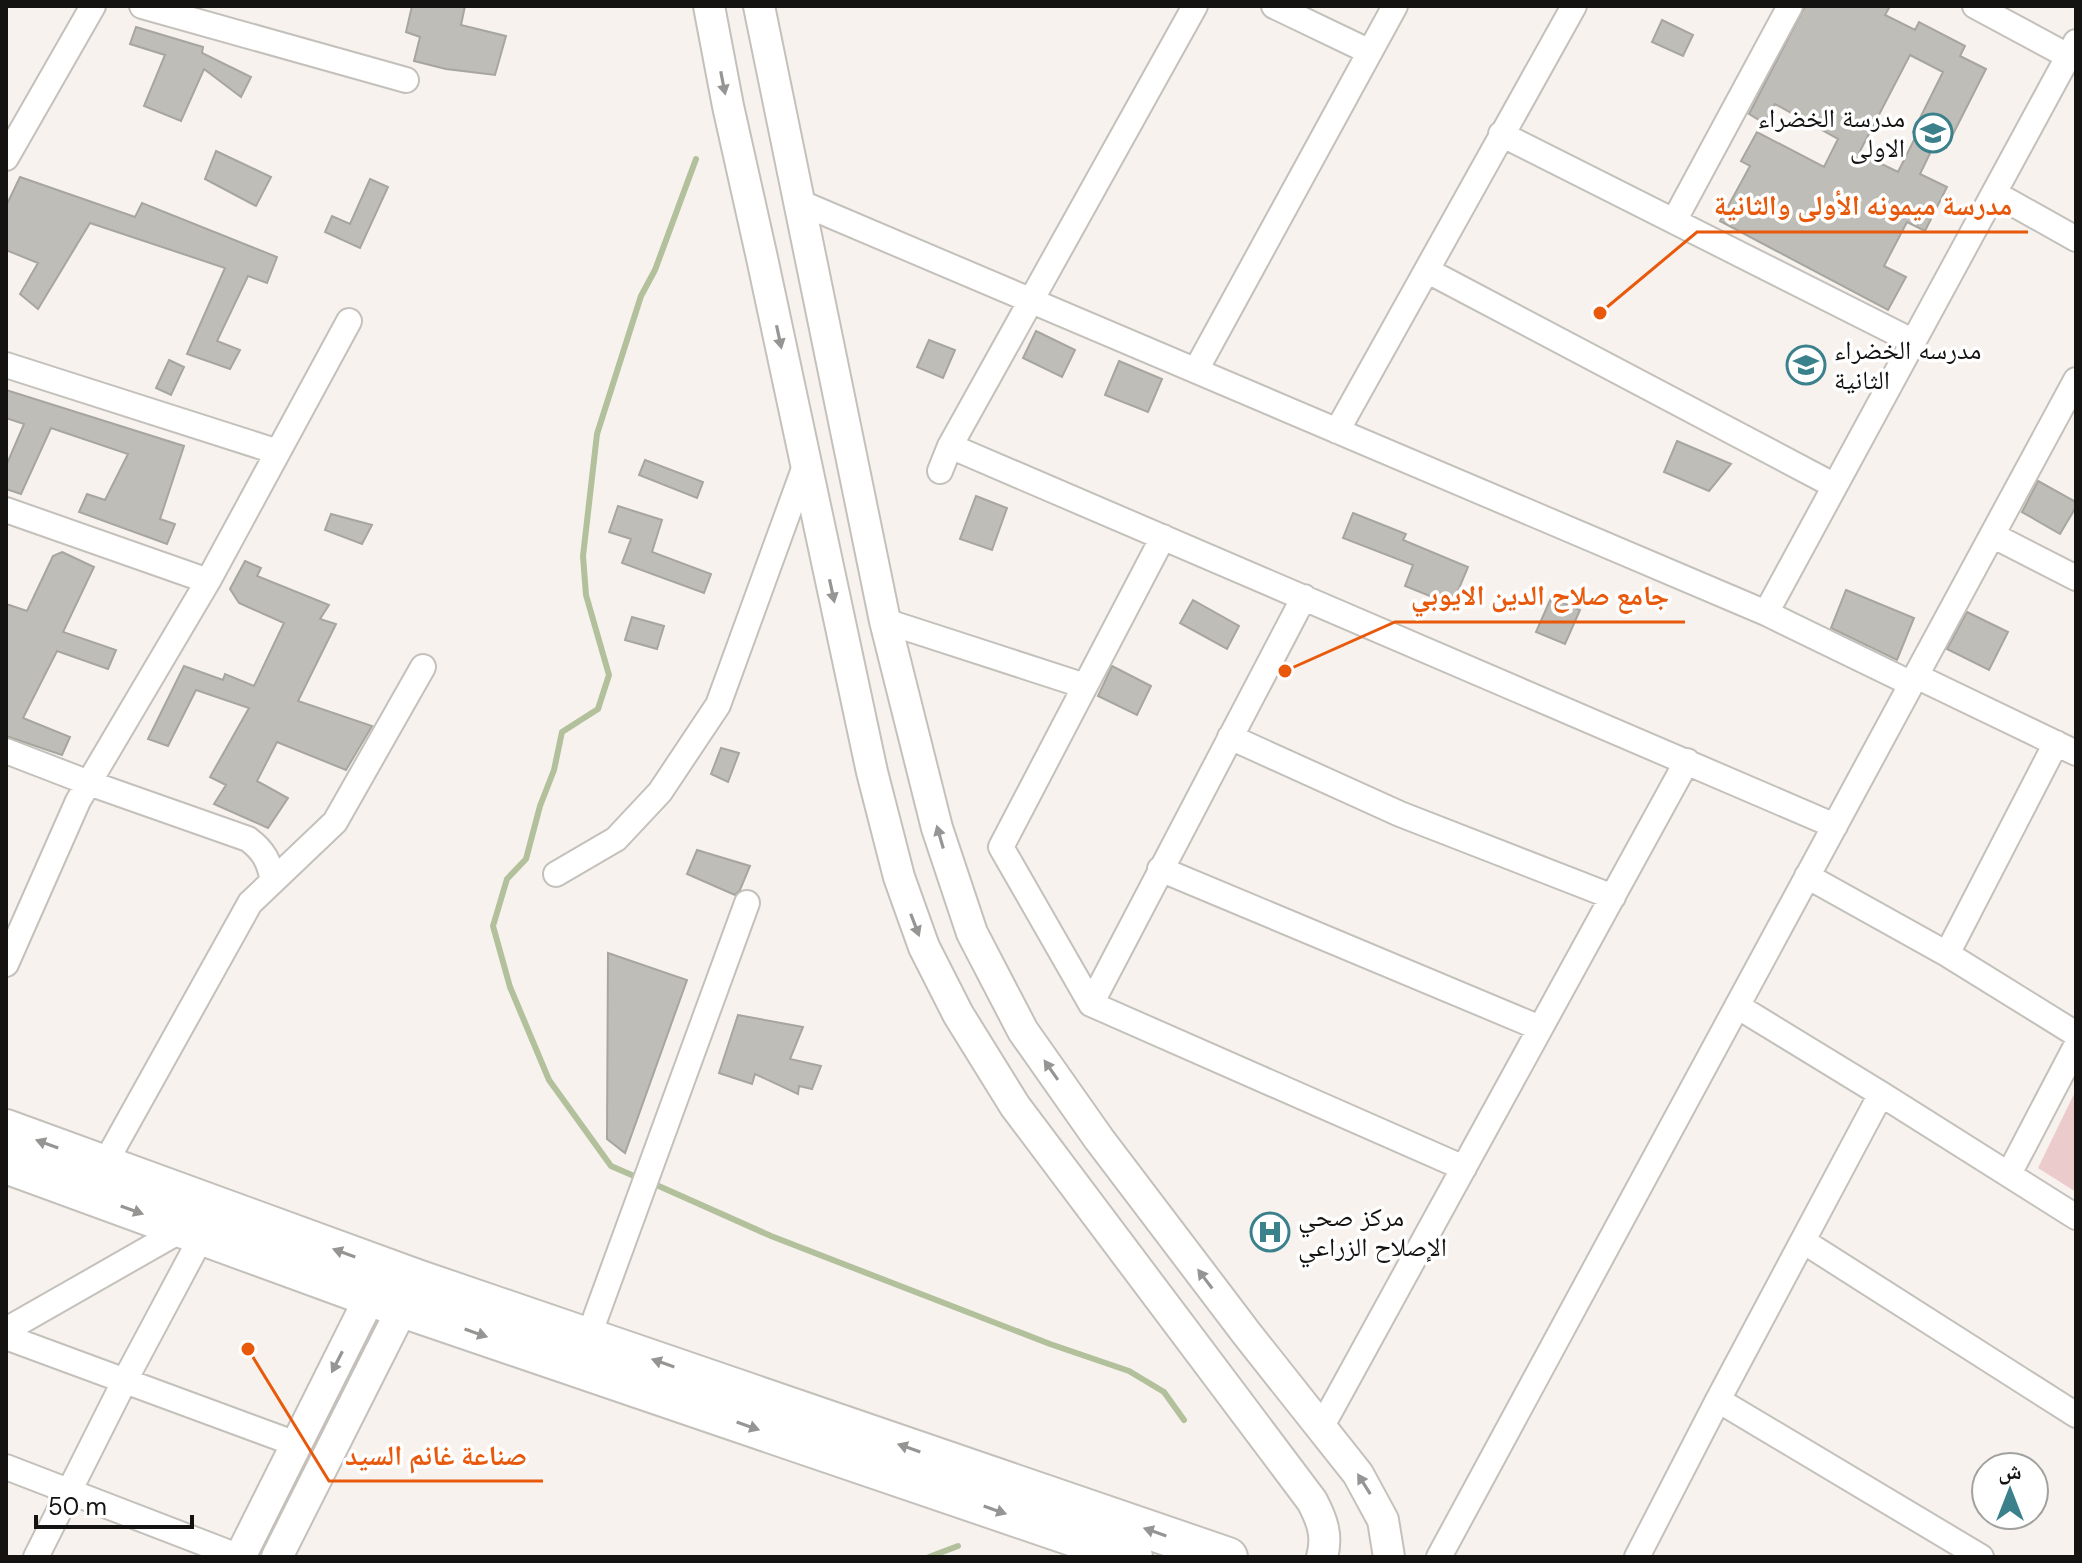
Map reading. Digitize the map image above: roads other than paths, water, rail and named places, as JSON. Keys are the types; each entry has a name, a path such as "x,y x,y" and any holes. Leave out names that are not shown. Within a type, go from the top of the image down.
{"main road":[{"path":"6,1129 104,1165 393,1288 1133,1557"},
{"path":"6,1164 192,1232 588,1338 1228,1557"}],"street":[{"path":"6,158 93,6"},
{"path":"142,6 406,80"},
{"path":"709,6 872,772 899,877 924,947 958,1014 1015,1106 1312,1501 1324,1530 1326,1545 1322,1557"},
{"path":"759,6 885,621 937,828 972,933 1023,1031 1099,1139 1358,1474 1377,1506 1387,1537 1389,1557"},
{"path":"940,471 950,446 1195,6"},
{"path":"1274,6 1370,52"},
{"path":"1196,370 1395,6"},
{"path":"1674,221 1790,6"},
{"path":"1766,613 2072,49 1975,6"},
{"path":"1337,431 1573,7"},
{"path":"1501,134 1914,342"},
{"path":"1994,193 2076,239"},
{"path":"799,202 1766,613 2066,748 1947,954"},
{"path":"762,258 811,259"},
{"path":"1428,271 1835,486"},
{"path":"6,964 78,801 208,581 349,321"},
{"path":"6,365 278,452"},
{"path":"1439,1557 1992,535 2073,394"},
{"path":"950,446 1835,826"},
{"path":"556,874 616,839 660,792 718,705 805,466"},
{"path":"6,510 208,581"},
{"path":"1992,535 2076,578"},
{"path":"1163,537 1001,847 1091,1004 1464,1168"},
{"path":"1091,1004 1304,597"},
{"path":"885,621 1085,686"},
{"path":"104,1165 250,903 335,822 423,667"},
{"path":"1230,737 1400,814 1613,897"},
{"path":"6,751 248,839 269,860 273,881"},
{"path":"1322,1426 1687,761"},
{"path":"1160,869 1540,1028"},
{"path":"1807,876 1947,954 2076,1034"},
{"path":"588,1338 747,903"},
{"path":"1737,1006 2076,1217"},
{"path":"2009,1174 2076,1046"},
{"path":"1637,1557 1881,1094"},
{"path":"6,1330 192,1232"},
{"path":"36,1557 124,1382 192,1232"},
{"path":"1803,1241 2076,1415"},
{"path":"6,1467 240,1557 296,1444 393,1288"},
{"path":"277,1557 393,1288"},
{"path":"6,1337 296,1444"},
{"path":"1718,1400 1981,1557"}],"waterway":[{"path":"641,1179 611,1166 549,1080 510,987 493,926 507,879 526,859 540,806 554,770 562,732 598,709 609,675 586,595 583,556 597,434 641,296 655,270 696,159"},
{"path":"652,1183 771,1236 1050,1344 1129,1371 1164,1392 1184,1420"},
{"path":"929,1557 958,1546"}],"place":[{"name":"مدرسة الخضراء الاولى","path":"1933,133"},
{"name":"مدرسة ميمونه الأولى والثانية","path":"1600,313"},
{"name":"مدرسه الخضراء الثانية","path":"1806,365"},
{"name":"جامع صلاح الدين الايوبي","path":"1285,671"},
{"name":"مركز صحي الإصلاح الزراعي","path":"1270,1232"},
{"name":"صناعة غانم السيد","path":"248,1349"}]}
